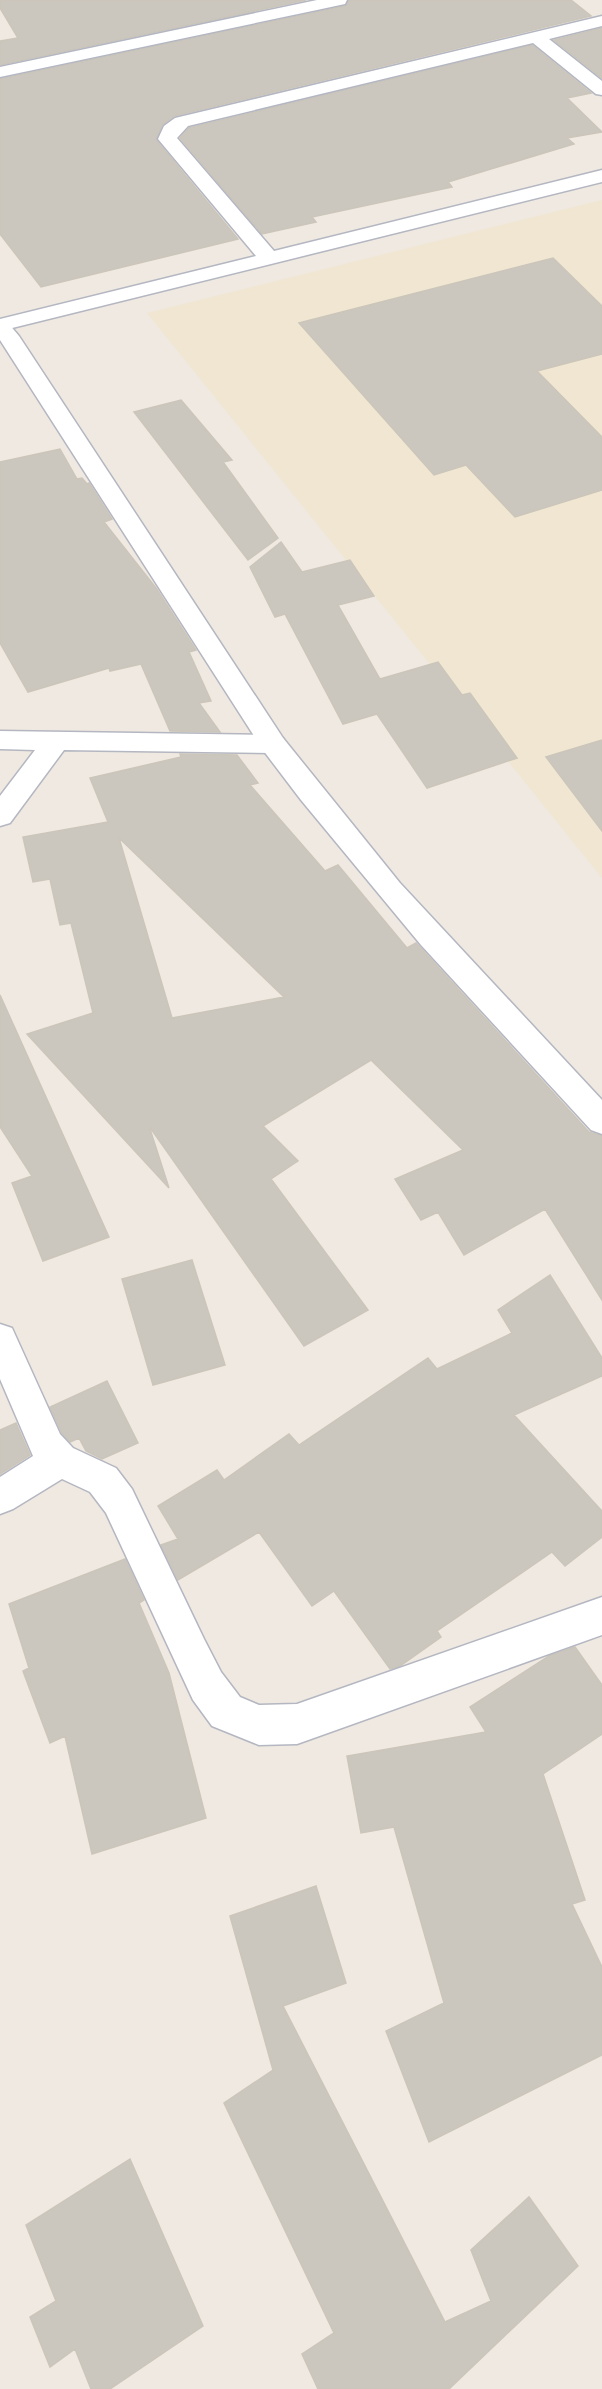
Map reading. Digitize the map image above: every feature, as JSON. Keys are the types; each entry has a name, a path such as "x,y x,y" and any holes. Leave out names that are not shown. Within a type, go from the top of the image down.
{"street":[{"path":"0,72 68,60 160,37 264,18 339,0"},
{"path":"269,258 167,139 171,130 182,122 602,21"},
{"path":"535,36 602,90"},
{"path":"602,176 269,258 2,331 273,744 362,857 488,1001 602,1121"},
{"path":"0,740 273,744"},
{"path":"0,816 56,741"},
{"path":"0,1339 47,1446 60,1460 104,1480 119,1501 207,1686 226,1712 260,1725 297,1724 602,1616"},
{"path":"0,1497 60,1460"}],"shaded area":[{"path":"602,200 602,878 147,313"}],"building":[{"path":"0,0 306,0 0,65 0,41 18,38 0,8"},
{"path":"349,0 571,0 591,16 174,116 162,125 156,140 238,239 41,287 0,234 0,79 345,6"},
{"path":"602,28 602,78 554,40"},
{"path":"532,45 591,93 567,98 602,132 567,138 574,144 448,182 452,187 312,217 316,222 262,234 180,138 189,128"},
{"path":"553,258 602,306 602,354 537,371 602,437 602,490 515,517 466,465 434,475 299,323"},
{"path":"181,400 232,460 223,462 278,538 248,560 134,412"},
{"path":"60,449 77,479 82,478 87,484 89,483 112,519 104,522 156,588 196,650 189,652 211,701 199,703 220,732 170,731 141,664 110,671 109,668 28,692 0,643 0,462"},
{"path":"281,542 302,572 350,560 374,596 338,605 380,679 438,662 462,695 470,693 517,758 427,788 377,714 343,724 285,614 275,617 250,567"},
{"path":"602,740 602,831 546,757"},
{"path":"180,754 237,755 258,783 250,785 325,871 338,865 407,948 416,943 589,1132 602,1136 602,1300 545,1209 464,1255 438,1212 421,1220 395,1179 463,1150 371,1060 263,1126 298,1161 271,1179 368,1310 304,1346 149,1126 169,1188 27,1034 93,1013 71,923 60,925 50,879 33,882 23,837 108,822 90,778 181,757","holes":["119,838 284,997 172,1018"]},
{"path":"0,995 109,1237 43,1261 12,1183 32,1176 0,1127"},
{"path":"192,1260 225,1365 153,1385 122,1279"},
{"path":"550,1275 602,1358 602,1376 514,1415 602,1511 602,1537 565,1566 552,1552 437,1631 441,1637 400,1666 390,1669 334,1591 312,1606 259,1532 178,1580 161,1545 178,1539 158,1506 217,1470 224,1480 289,1434 299,1445 428,1358 437,1369 512,1333 498,1310"},
{"path":"107,1381 138,1443 102,1459 86,1451 79,1438 70,1442 62,1433 50,1407"},
{"path":"16,1423 30,1455 0,1474 0,1430"},
{"path":"125,1559 144,1600 139,1603 169,1673 206,1818 92,1854 65,1736 50,1743 23,1671 29,1668 9,1604"},
{"path":"575,1647 602,1685 602,1734 543,1774 585,1900 572,1904 602,1967 602,2055 429,2142 386,2031 444,2003 394,1827 361,1833 347,1756 486,1732 470,1707 549,1656"},
{"path":"316,1886 346,1983 283,2006 445,2322 491,2301 471,2250 529,2197 578,2266 449,2389 318,2389 302,2354 334,2333 224,2103 273,2070 230,1916"},
{"path":"130,2159 203,2326 110,2389 91,2389 75,2349 50,2367 30,2317 56,2301 26,2225"}]}
